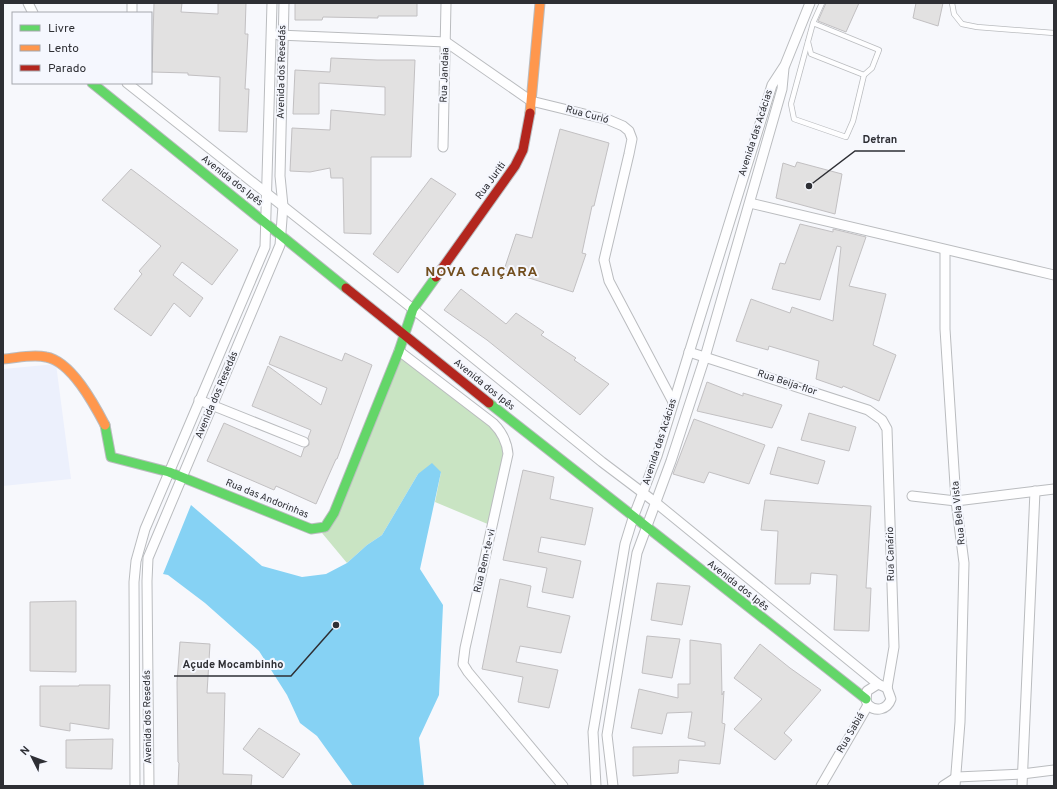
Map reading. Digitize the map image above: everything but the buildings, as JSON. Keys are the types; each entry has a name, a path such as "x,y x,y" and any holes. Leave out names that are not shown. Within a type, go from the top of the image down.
{"street":[{"path":"28,3 32,12"},
{"name":"Avenida dos Resedás","path":"135,786 133,619 136,561 145,529 265,247 267,223 272,3"},
{"name":"Avenida dos Resedás","path":"149,786 147,566 152,549 181,477 277,254 281,235 283,206 280,176 284,3"},
{"name":"Rua Jandaia","path":"443,147 446,3"},
{"name":"Rua Juriti","path":"399,350 413,309 515,166 523,150 529,126 540,3"},
{"path":"784,65 810,3"},
{"path":"271,35 446,42"},
{"name":"Rua Curió","path":"446,42 531,101 608,120 623,126 629,131 632,139 606,249 605,269 609,281 673,402"},
{"name":"Avenida das Acácias","path":"613,786 607,735 636,560 646,528 671,461 705,357 782,89 784,65"},
{"name":"Avenida das Acácias","path":"596,786 593,732 625,544 642,493 657,456 772,85 784,65"},
{"name":"Avenida dos Ipês","path":"93,84 127,113 267,223 633,518 867,702 871,708 880,709 887,706 890,699 887,688 878,684 656,502 642,493 469,356 413,309 128,84"},
{"path":"750,203 1054,275"},
{"name":"Rua Bela Vista","path":"945,250 945,328 956,501 964,563 960,722 956,782"},
{"name":"Rua das Andorinhas","path":"3,359 45,356 64,366 87,396 105,426 111,456 169,472 311,529 325,527 334,513 399,350"},
{"name":"Rua Bem-te-vi","path":"399,350 493,423 502,433 508,454 465,648 463,664 468,672 563,786"},
{"name":"Rua Beija-flor","path":"689,352 868,410 882,420"},
{"path":"200,400 304,442"},
{"name":"Rua Canário","path":"882,420 887,429 889,439 894,647 887,688"},
{"path":"912,496 956,501 1054,489"},
{"path":"1022,786 1035,491"},
{"name":"Rua Sabiá","path":"821,786 867,702 867,691 878,684"},
{"path":"943,786 956,782 1054,770"}],"lane":[{"path":"813,23 879,50 872,68 864,75 853,121 846,137 794,119 791,104 813,23 822,3"},
{"path":"952,3 954,14 962,24 976,27 1054,33"},
{"path":"808,40 811,54 864,75"}],"shaded area":[{"path":"56,364 71,479 3,486 3,369"}],"green space":[{"path":"399,351 492,424 501,436 505,454 490,525 435,502 441,472 418,474 382,535 367,545 347,563 322,533"}],"water":[{"path":"432,463 441,472 420,569 443,605 439,695 419,738 424,786 353,786 317,736 300,723 287,695 259,651 205,603 168,575 163,574 191,505 262,566 302,577 326,574 347,563 367,545 382,535 418,474"}],"traffic: fast":[{"path":"93,84 346,288"},
{"path":"105,425 111,457 169,472 311,529 325,527 334,513 399,351 413,309 436,277"},
{"path":"489,403 866,699"}],"traffic: slow":[{"path":"530,113 540,3"},
{"path":"3,359 35,356 55,360 64,366 81,385 95,406 105,425"}],"traffic: jam":[{"path":"436,277 515,166 523,150 530,113"},
{"path":"346,288 489,403"}],"place":[{"name":"Detran","path":"809,186"},
{"name":"Açude Mocambinho","path":"336,625"}],"district":[{"name":"NOVA CAIÇARA","path":"482,272"}]}
